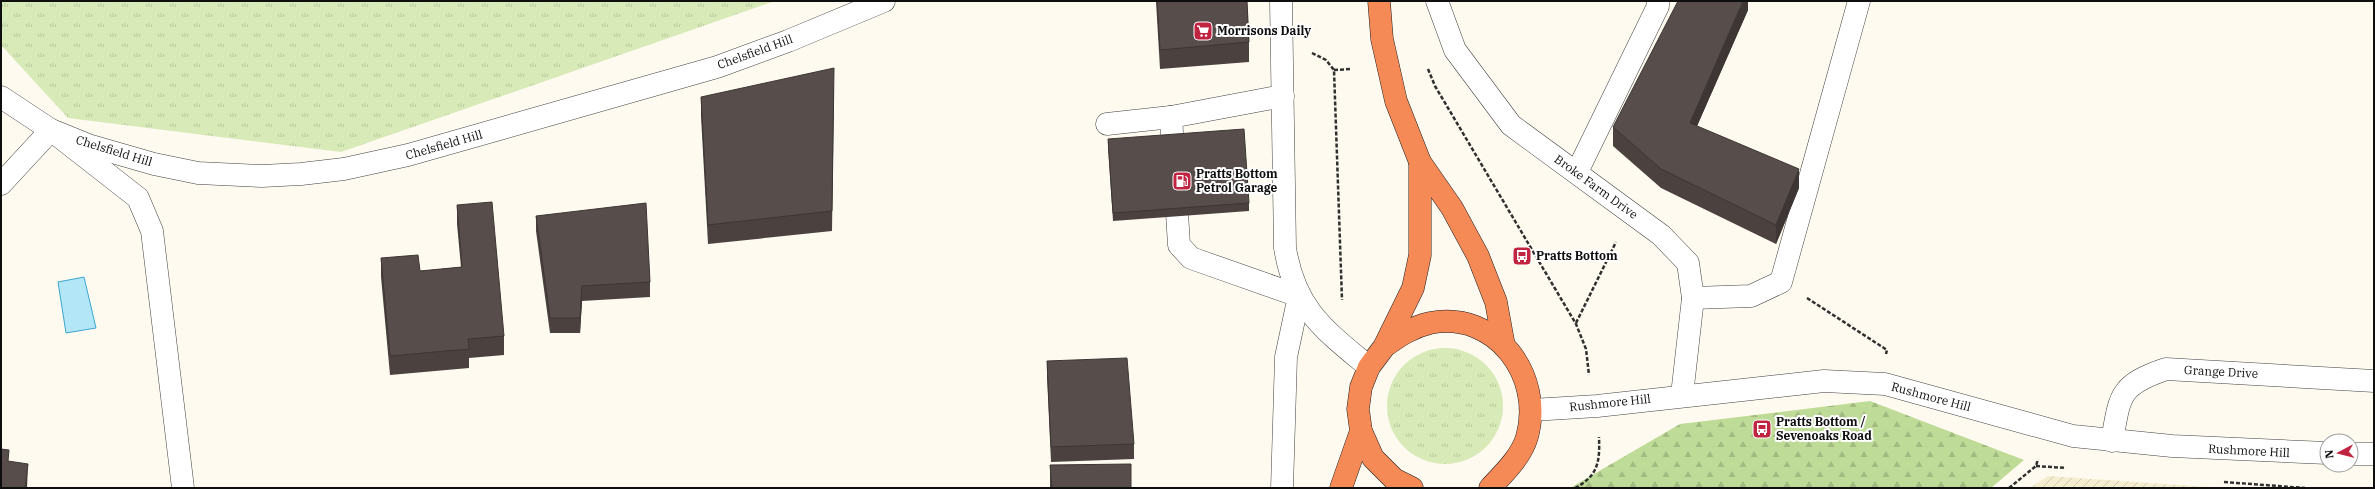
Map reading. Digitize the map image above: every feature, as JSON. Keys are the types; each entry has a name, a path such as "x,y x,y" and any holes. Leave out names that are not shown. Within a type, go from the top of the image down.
{"highway":[{"path":"1379,1 1382,39 1396,101 1420,162 1452,208 1478,256 1496,302 1504,346"},
{"path":"1412,488 1394,479 1373,458 1361,431 1358,409 1361,387 1369,367 1384,347 1413,288 1420,255 1420,162"},
{"path":"1384,347 1405,331 1431,323 1457,323 1483,331 1504,346 1521,366 1530,391 1532,410 1527,438 1518,457 1497,480 1480,488"},
{"path":"1341,488 1361,431"}],"street":[{"name":"Chelsfield Hill","path":"1,97 51,130 88,145 154,164 198,173 262,176 344,169 408,155 717,67 788,41 884,1"},
{"path":"1281,1 1285,248 1289,273 1299,296 1316,321 1369,367"},
{"name":"Broke Farm Drive","path":"1436,1 1455,50 1511,125 1661,235 1688,264 1692,298 1682,395"},
{"path":"1577,172 1658,6 1658,1"},
{"path":"1692,298 1751,296 1781,282 1859,1"},
{"path":"1107,124 1171,117 1283,96"},
{"path":"1171,117 1179,245 1190,258 1299,296"},
{"path":"1,184 51,130 138,198 152,231 184,488"},
{"path":"1282,488 1286,357 1299,296"},
{"name":"Grange Drive","path":"2112,441 2118,403 2127,388 2144,376 2166,370 2374,381"},
{"name":"Rushmore Hill","path":"1532,410 1597,406 1682,395 1824,381 1885,384 2044,430 2112,441 2273,453 2319,453"},
{"path":"2359,454 2374,454"}],"path":[{"path":"1309,52 1326,60 1334,70 1342,299"},
{"path":"1334,70 1351,69"},
{"path":"1435,86 1576,324 1586,349 1590,379"},
{"path":"1576,324 1631,213"},
{"path":"1781,282 1887,350 1885,384"},
{"path":"2009,488 2036,466 2044,430"},
{"path":"1575,488 1594,473 1600,455"}],"shaded area":[{"path":"2048,476 2223,488 2030,488"}],"green space":[{"path":"1,1 775,1 341,152 68,118 1,45"},
{"path":"1445,348 1456,349 1467,353 1486,365 1498,384 1502,395 1502,417 1498,428 1486,447 1467,459 1456,463 1445,464 1434,463 1423,459 1404,447 1392,428 1388,417 1387,406 1388,395 1392,384 1404,365 1423,353 1434,349"},
{"path":"1870,401 2024,460 1991,488 1570,488 1680,424"}],"water":[{"path":"84,277 96,328 66,333 58,282"}],"building":[{"name":"Morrisons Daily","path":"1157,1 1247,1 1249,42 1160,50"},
{"path":"1678,1 1743,1 1690,123 1799,169 1776,225 1661,169 1613,127"},
{"path":"834,68 832,211 708,225 701,97"},
{"path":"1244,129 1249,203 1113,213 1108,139"},
{"path":"492,202 504,336 468,339 469,349 390,356 381,258 418,255 420,271 462,267 457,205"},
{"path":"646,203 650,282 582,286 580,318 550,318 536,216"},
{"path":"1127,358 1134,444 1051,447 1047,361"},
{"path":"1,449 9,450 8,461 28,464 25,488 1,488"},
{"path":"1131,464 1131,488 1052,488 1050,465"}],"place":[{"name":"Morrisons Daily","path":"1203,31"},
{"name":"Pratts Bottom Petrol Garage","path":"1182,181"},
{"name":"Pratts Bottom","path":"1522,256"},
{"name":"Pratts Bottom / Sevenoaks Road","path":"1762,429"}]}
